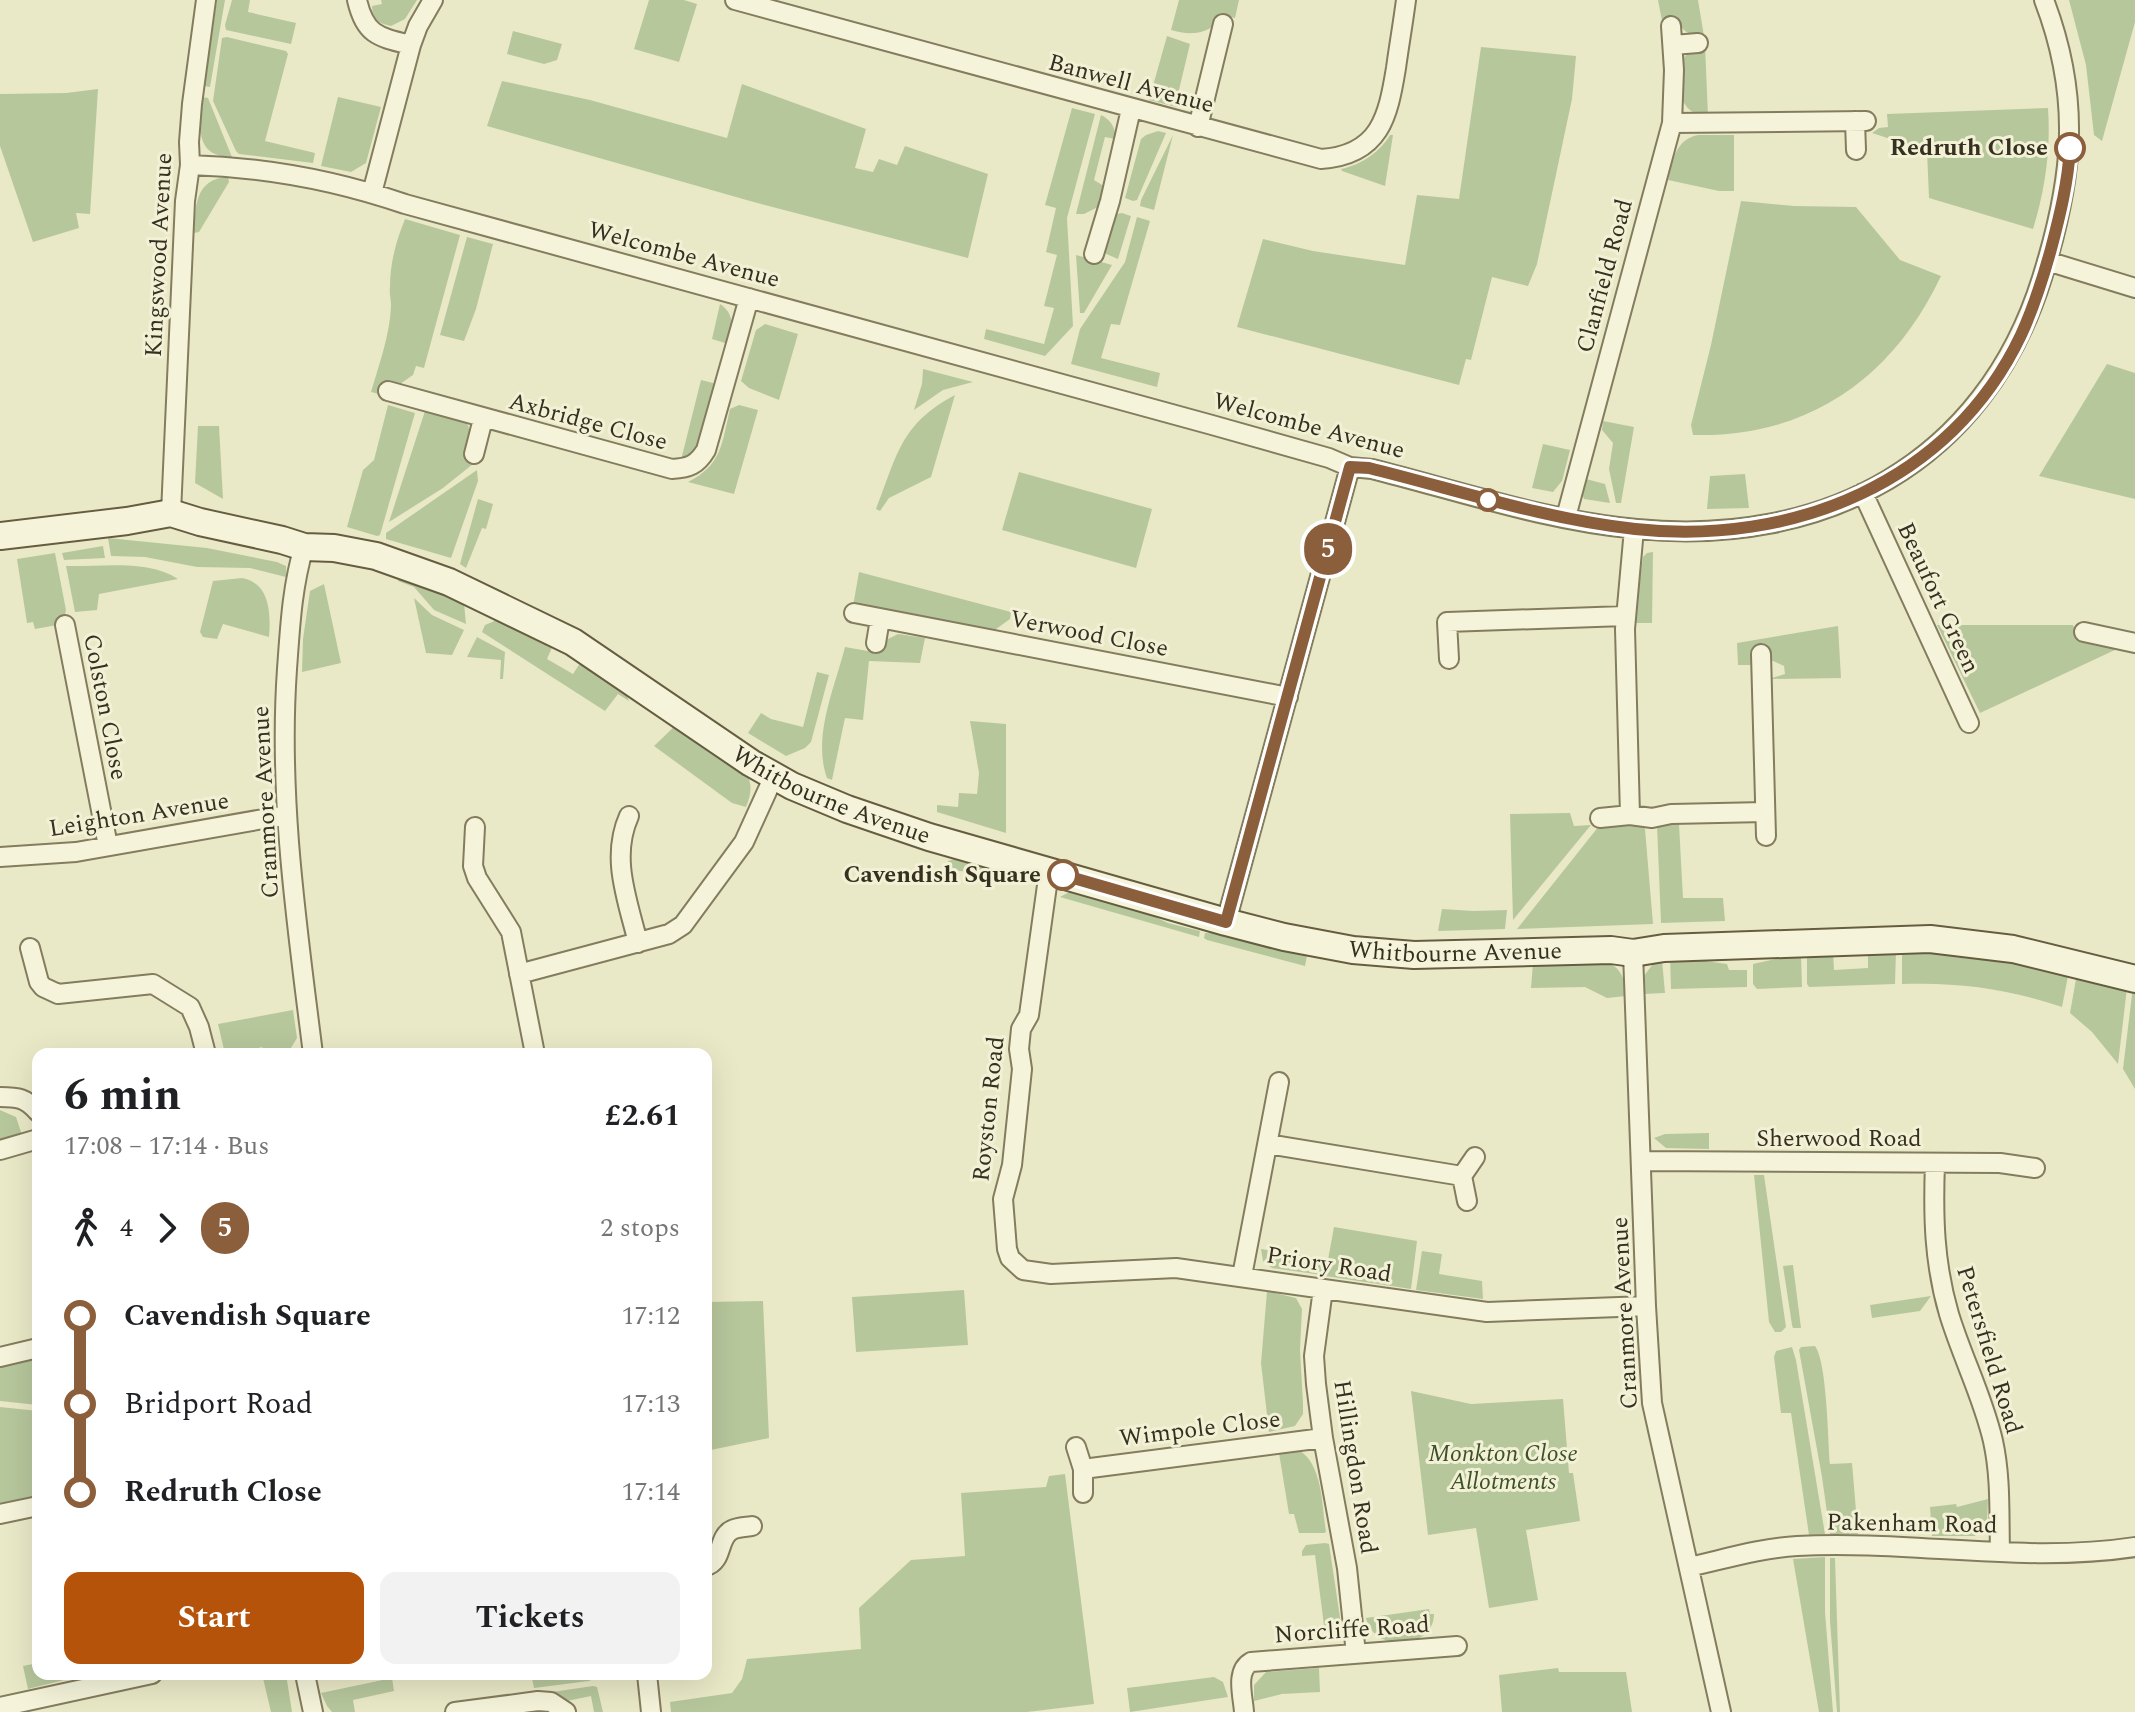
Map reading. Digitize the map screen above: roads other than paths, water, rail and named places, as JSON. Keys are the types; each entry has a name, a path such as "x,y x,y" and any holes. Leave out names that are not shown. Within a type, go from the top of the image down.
{"street":[{"name":"Kingswood Avenue","path":"171,513 189,142 206,0"},
{"path":"357,0 365,26 382,37 411,45"},
{"path":"372,193 411,45 433,0"},
{"name":"Banwell Avenue","path":"735,0 1308,157 1330,158 1355,150 1376,134 1386,117 1406,0"},
{"name":"Welcombe Avenue","path":"190,165 242,166 372,193 1271,441 1350,467 1369,468 1510,506 1634,529 1686,532 1743,530 1802,517 1863,493 1927,454 1978,402 2020,336 2047,261 2066,189 2070,148 2065,73 2057,36 2044,0"},
{"path":"1198,127 1209,43 1223,24"},
{"name":"Clanfield Road","path":"1566,517 1672,123 1672,35 1698,43"},
{"path":"1094,254 1131,109"},
{"path":"1672,123 1861,121 1856,150"},
{"path":"2047,261 2135,288"},
{"name":"Axbridge Close","path":"388,391 672,469 686,468 699,462 706,450 749,298"},
{"name":"Axbridge Close","path":"474,454 483,419"},
{"path":"1226,922 1350,467"},
{"name":"Beaufort Green","path":"1863,493 1969,723"},
{"name":"Whitbourne Avenue","path":"0,536 111,524 171,513 304,547 334,548 413,567 573,642 774,776 823,800 887,824 1226,922 1312,943 1414,955 1611,950 1633,953 1664,948 1930,939 2013,949 2135,979"},
{"path":"1630,815 1625,616 1634,529"},
{"name":"Cranmore Avenue","path":"304,547 295,584 285,699 286,815 312,1048"},
{"name":"Verwood Close","path":"854,613 1288,697"},
{"path":"1449,659 1447,622 1625,616"},
{"path":"876,643 880,619"},
{"name":"Colston Close","path":"65,625 108,846"},
{"path":"2084,632 2135,643"},
{"path":"1766,836 1762,662 1782,670"},
{"path":"519,974 669,934 690,917 744,842 774,776"},
{"path":"1600,818 1765,812"},
{"name":"Leighton Avenue","path":"0,857 76,852 286,815"},
{"path":"629,816 620,845 619,866 638,943"},
{"path":"475,827 471,859 474,872 509,928 534,1048"},
{"name":"Royston Road","path":"1010,1258 1005,1242 1003,1199 1009,1181 1022,1069 1019,1049 1021,1029 1029,1015 1049,871"},
{"path":"30,948 39,982 58,994 153,984 190,1007 204,1048"},
{"name":"Cranmore Avenue","path":"1633,953 1652,1403 1721,1712"},
{"path":"1242,1276 1279,1082"},
{"path":"0,1097 18,1097 32,1105"},
{"path":"0,1150 32,1141"},
{"path":"1268,1144 1462,1176"},
{"path":"1467,1201 1462,1176 1475,1157"},
{"name":"Sherwood Road","path":"1641,1161 2000,1163 2035,1168"},
{"name":"Petersfield Road","path":"1935,1163 1933,1221 1937,1263 1950,1316 1994,1445 2000,1551"},
{"name":"Priory Road","path":"1010,1258 1023,1270 1037,1274 1176,1268 1487,1312 1646,1306"},
{"name":"Hillingdon Road","path":"1323,1289 1314,1356 1323,1438 1347,1568 1356,1654"},
{"path":"0,1357 32,1349"},
{"name":"Wimpole Close","path":"1083,1469 1323,1438"},
{"path":"1076,1447 1083,1469 1083,1493"},
{"path":"0,1514 32,1507"},
{"path":"712,1565 724,1538 732,1530 752,1526"},
{"name":"Pakenham Road","path":"1689,1567 1801,1546 2083,1552 2135,1547"},
{"name":"Norcliffe Road","path":"1244,1712 1241,1672 1251,1662 1457,1646"},
{"path":"0,1707 105,1680"},
{"path":"306,1680 313,1712"},
{"path":"648,1680 651,1712"},
{"path":"455,1712 538,1701 551,1702 566,1712"}],"place":[{"name":"Redruth Close","path":"2070,148"},
{"name":"Cavendish Square","path":"1063,875"}],"park label":[{"name":"Monkton Close Allotments","path":"1503,1468"}]}
